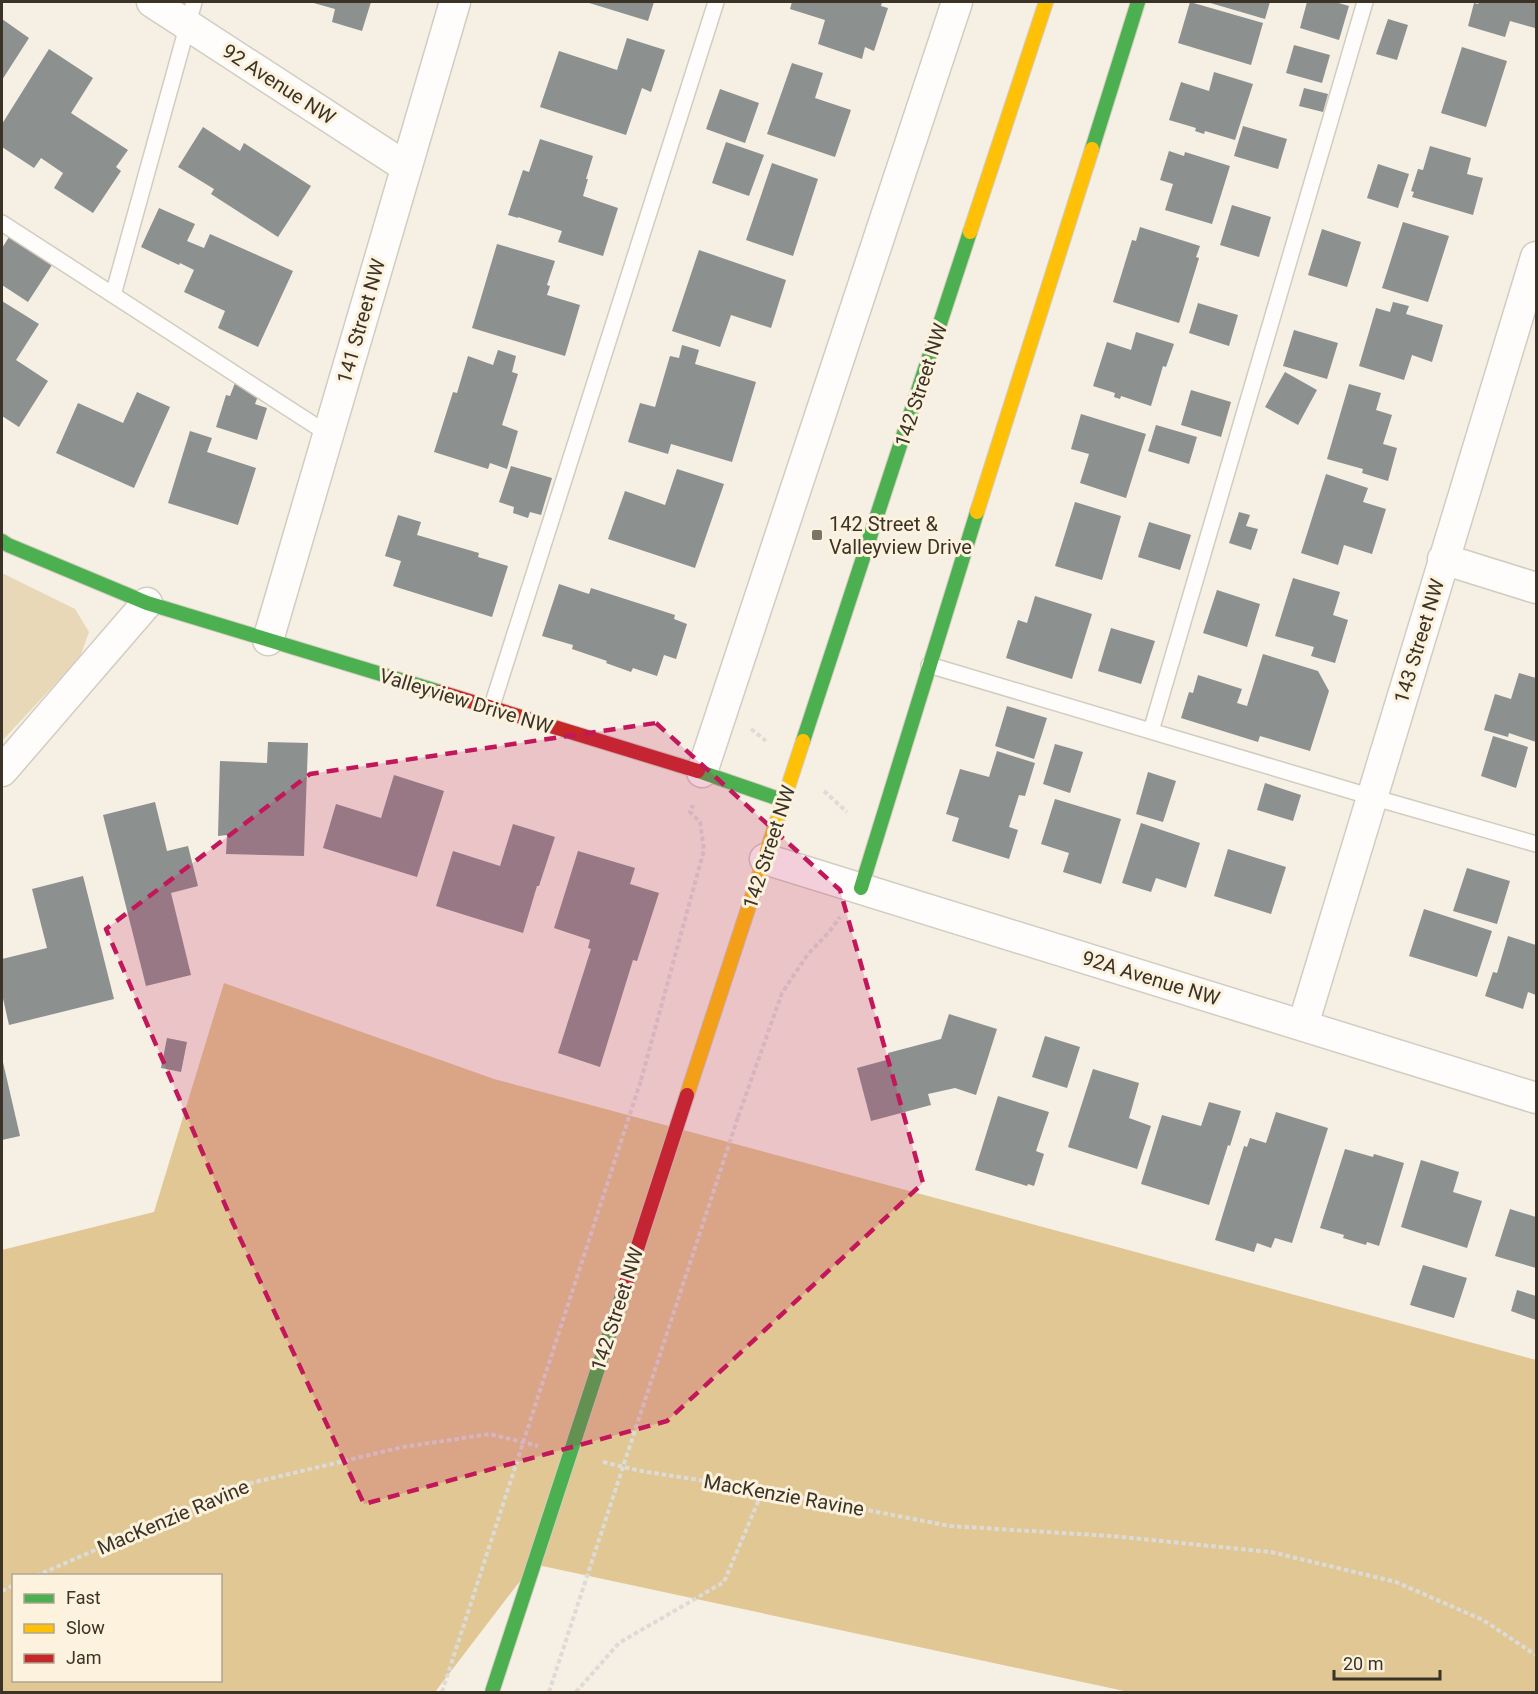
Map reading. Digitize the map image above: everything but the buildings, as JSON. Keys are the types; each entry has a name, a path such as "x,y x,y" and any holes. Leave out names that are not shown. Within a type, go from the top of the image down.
{"main road":[{"name":"142 Street NW","path":"492,1692 1046,2"},
{"path":"861,888 1138,2"},
{"name":"Valleyview Drive NW","path":"2,540 8,545 147,603 702,772 785,801"}],"street":[{"name":"92 Avenue NW","path":"152,2 191,13 406,167"},
{"name":"141 Street NW","path":"268,640 455,2"},
{"path":"702,772 957,2"},
{"name":"143 Street NW","path":"1303,1025 1536,257"},
{"path":"1443,559 1536,588"},
{"path":"2,771 147,603"},
{"name":"92A Avenue NW","path":"765,858 1536,1098"}],"lane":[{"path":"491,709 716,2"},
{"path":"1151,731 1365,2"},
{"path":"113,295 191,13"},
{"path":"2,224 328,434"},
{"path":"929,665 1536,844"}],"path":[{"path":"442,1692 641,1080 704,850 700,822 690,812 702,772"},
{"path":"549,1692 738,1117 782,993 808,954 829,932 861,888"},
{"name":"MacKenzie Ravine","path":"38,1574 243,1485 403,1447 490,1434 548,1449"},
{"name":"MacKenzie Ravine","path":"594,1460 641,1471 763,1490 950,1526 1111,1536 1271,1552 1396,1582 1483,1620 1536,1655"},
{"path":"576,1692 619,1643 724,1582 763,1490"}],"highlighted area":[{"path":"656,723 840,890 923,1183 667,1421 364,1504 233,1223 106,929 310,774"}],"shaded area":[{"path":"2,573 75,609 89,632 80,657 2,741"},
{"path":"224,983 494,1079 1536,1360 1536,1692 1129,1692 533,1564 435,1692 2,1692 2,1250 154,1212"}],"traffic: fast":[{"path":"1092,149 1138,2"},
{"path":"803,741 970,232"},
{"path":"861,888 977,512"},
{"path":"2,541 147,603 440,692"},
{"path":"698,771 785,801"},
{"path":"492,1692 625,1286"}],"traffic: slow":[{"path":"970,232 1046,2"},
{"path":"977,512 1092,149"},
{"path":"687,1095 803,741"}],"traffic: jam":[{"path":"440,692 698,771"},
{"path":"625,1286 687,1095"}],"place":[{"name":"142 Street & Valleyview Drive","path":"817,535"}]}
